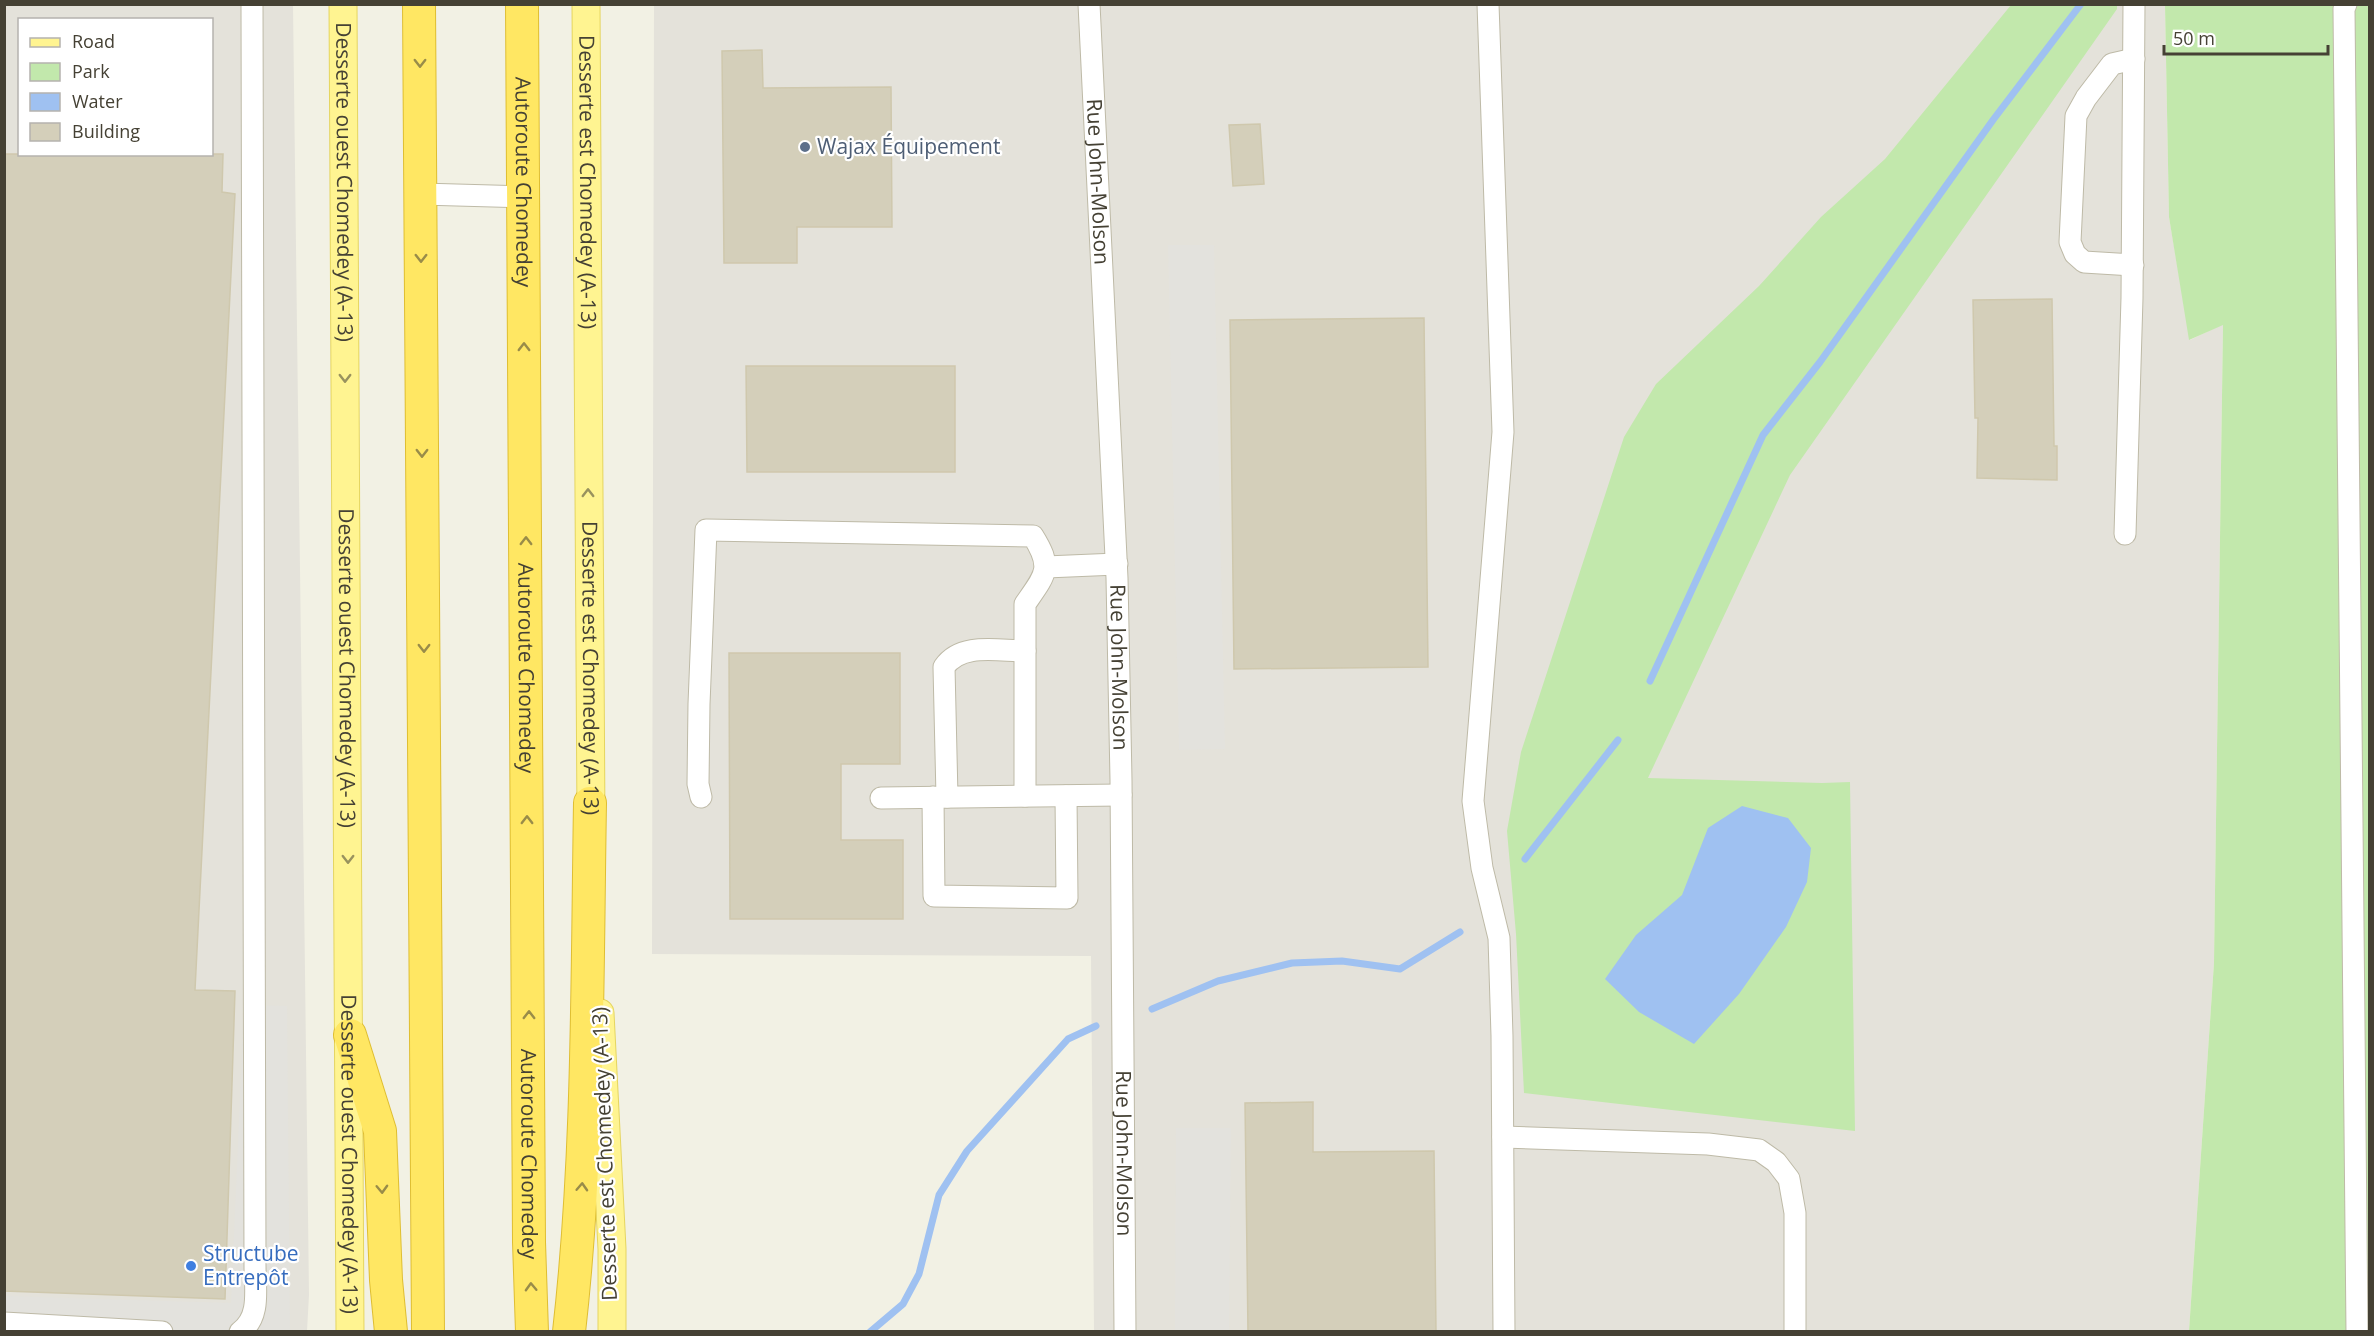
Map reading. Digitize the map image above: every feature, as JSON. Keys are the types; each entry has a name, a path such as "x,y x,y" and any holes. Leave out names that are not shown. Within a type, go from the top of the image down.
{"highway":[{"path":"420,4 428,1332"},
{"name":"Autoroute Chomedey","path":"522,4 529,1242 532,1332"},
{"path":"569,1332 579,1244 582,1178 590,803"},
{"path":"350,1035 380,1131 386,1280 391,1332"}],"main road":[{"name":"Desserte ouest Chomedey (A-13)","path":"343,4 350,1035 349,1330"},
{"name":"Desserte est Chomedey (A-13)","path":"586,4 590,803 612,1249 612,1332"}],"street":[{"path":"240,1332 251,1322 255,1293 252,4"},
{"name":"Rue John-Molson","path":"1089,4 1117,564 1125,1332"},
{"path":"1488,4 1503,432 1473,801 1482,868 1499,938 1504,1332"},
{"path":"2125,534 2133,265 2134,4"},
{"path":"2346,4 2344,9 2357,1332"},
{"path":"2133,265 2084,262 2075,254 2070,242 2076,116 2086,98 2112,64 2134,59"},
{"path":"421,194 524,197"},
{"path":"701,797 698,784 699,704 706,530 1033,536 1044,553 1046,567 1040,583 1025,604 1025,796"},
{"path":"1046,567 1117,564"},
{"path":"1025,651 966,651 951,657 945,667 934,896 1067,897 1066,796"},
{"path":"880,798 1121,795"},
{"path":"1503,1137 1708,1144 1759,1150 1776,1162 1789,1179 1795,1213 1795,1332"},
{"path":"4,1323 162,1332"}],"shaded area":[{"path":"5,5 293,5 309,1295 307,1331 5,1332"},
{"path":"654,5 2165,5 2169,217 2190,340 2223,324 2214,963 2189,1331 1094,1331 1091,956 652,954"},
{"path":"1168,245 1214,245 1225,749 1179,750"},
{"path":"244,1005 287,1006 290,1331 5,1332 5,1296 231,1303"},
{"path":"1176,1128 1231,1128 1229,1331 1175,1331"}],"green space":[{"path":"2011,5 2117,5 2117,9 1790,475 1648,778 1850,782 1855,1131 1524,1093 1516,934 1507,831 1521,752 1624,437 1656,384 1759,286 1821,217 1885,159"},
{"path":"2165,5 2369,5 2369,1331 2189,1331 2214,963 2223,325 2189,340 2169,217"}],"water":[{"path":"1742,806 1788,818 1811,848 1807,882 1786,927 1739,994 1694,1044 1639,1012 1605,979 1636,935 1682,895 1708,828"}],"building":[{"path":"762,50 763,88 891,87 892,227 797,227 797,263 724,263 722,51"},
{"path":"1260,124 1264,184 1233,186 1229,125"},
{"path":"4,154 18,154 18,156 213,156 213,154 223,154 222,192 235,194 195,990 235,991 225,1299 4,1291"},
{"path":"2052,299 2054,446 2057,446 2057,480 1977,478 1978,418 1975,418 1973,300"},
{"path":"1424,318 1428,667 1234,669 1230,320"},
{"path":"746,366 955,366 955,472 747,472"},
{"path":"729,653 900,653 900,764 841,764 841,840 903,840 903,919 730,919"},
{"path":"1313,1102 1313,1152 1434,1151 1436,1332 1248,1332 1245,1103"}],"waterway":[{"path":"1650,681 1763,435 1820,362 1993,120 2081,4"},
{"path":"1525,859 1618,740"},
{"path":"1152,1009 1218,981 1292,963 1342,961 1400,969 1460,932"},
{"path":"870,1332 903,1304 919,1274 939,1195 967,1151 1068,1039 1096,1026"}],"place":[{"name":"Wajax Équipement","path":"805,147"},
{"name":"Structube Entrepôt","path":"191,1266"}]}
